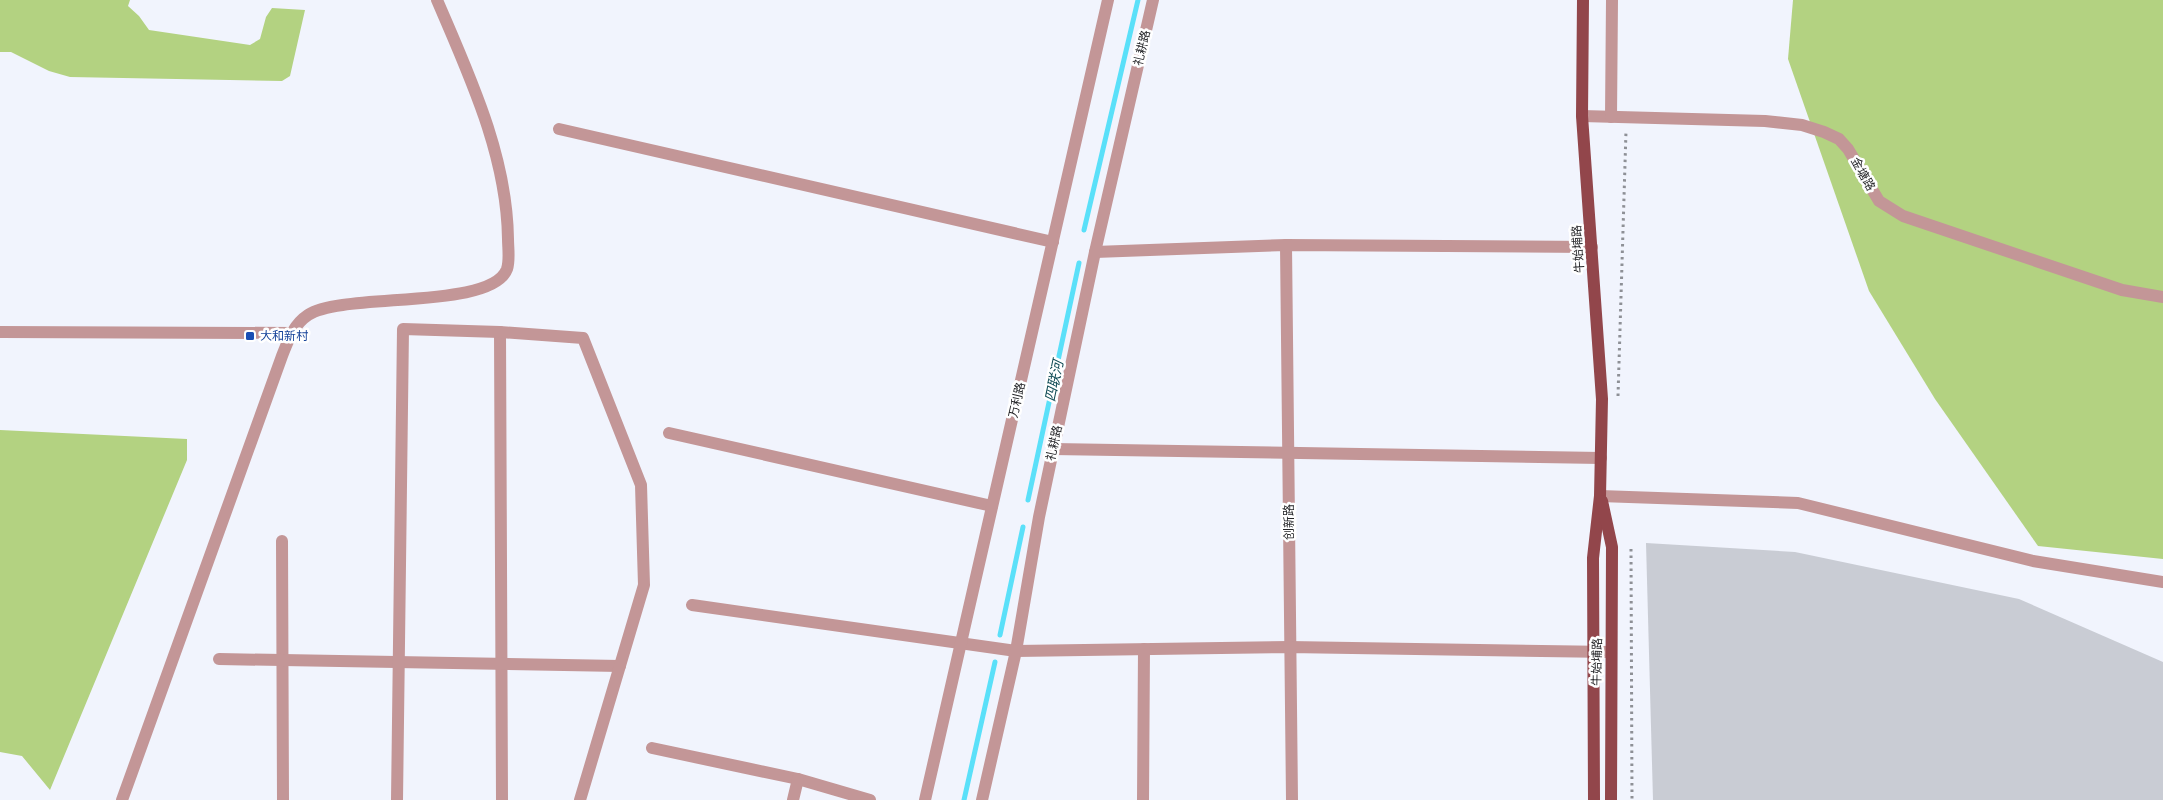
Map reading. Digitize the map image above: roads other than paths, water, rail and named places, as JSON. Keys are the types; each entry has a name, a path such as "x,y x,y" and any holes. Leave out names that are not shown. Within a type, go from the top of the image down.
{"main road":[{"name":"牛始埔路","path":"1583,0 1582,116 1602,399 1600,496 1594,541 1594,800"},
{"name":"牛始埔路","path":"1600,496 1612,546 1611,800"}],"street":[{"path":"122,800 292,333 299,322 317,311 448,295 496,282 507,269 508,227 499,171 472,84 437,0"},
{"name":"万利路","path":"925,800 1108,0"},
{"name":"礼耕路","path":"982,800 1016,651 1039,517 1095,252 1153,0"},
{"path":"1611,117 1612,0"},
{"name":"金塘路","path":"1582,116 1765,121 1802,125 1824,132 1839,140 1848,148 1879,201 1903,216 2122,290 2163,297"},
{"path":"559,128 1053,242"},
{"path":"1095,252 1286,245 1592,247"},
{"name":"创新路","path":"1286,245 1292,800"},
{"path":"397,800 402,328 583,338 641,485 644,585 580,800"},
{"path":"0,332 292,333"},
{"path":"500,332 502,800"},
{"path":"669,433 992,506"},
{"path":"1053,449 1601,458"},
{"path":"1600,496 1798,504 2033,561 2163,582"},
{"path":"282,541 283,800"},
{"path":"692,605 1016,651 1289,647 1611,652"},
{"path":"1143,800 1144,649"},
{"path":"219,659 620,666"},
{"path":"652,748 798,778 870,800"},
{"path":"793,800 798,778"}],"waterway":[{"name":"四联河","path":"1084,230 1138,0"},
{"name":"四联河","path":"1028,500 1079,263"},
{"name":"四联河","path":"1000,635 1023,527"},
{"name":"四联河","path":"964,800 995,662"}],"place":[{"name":"大和新村","path":"250,336"}]}
